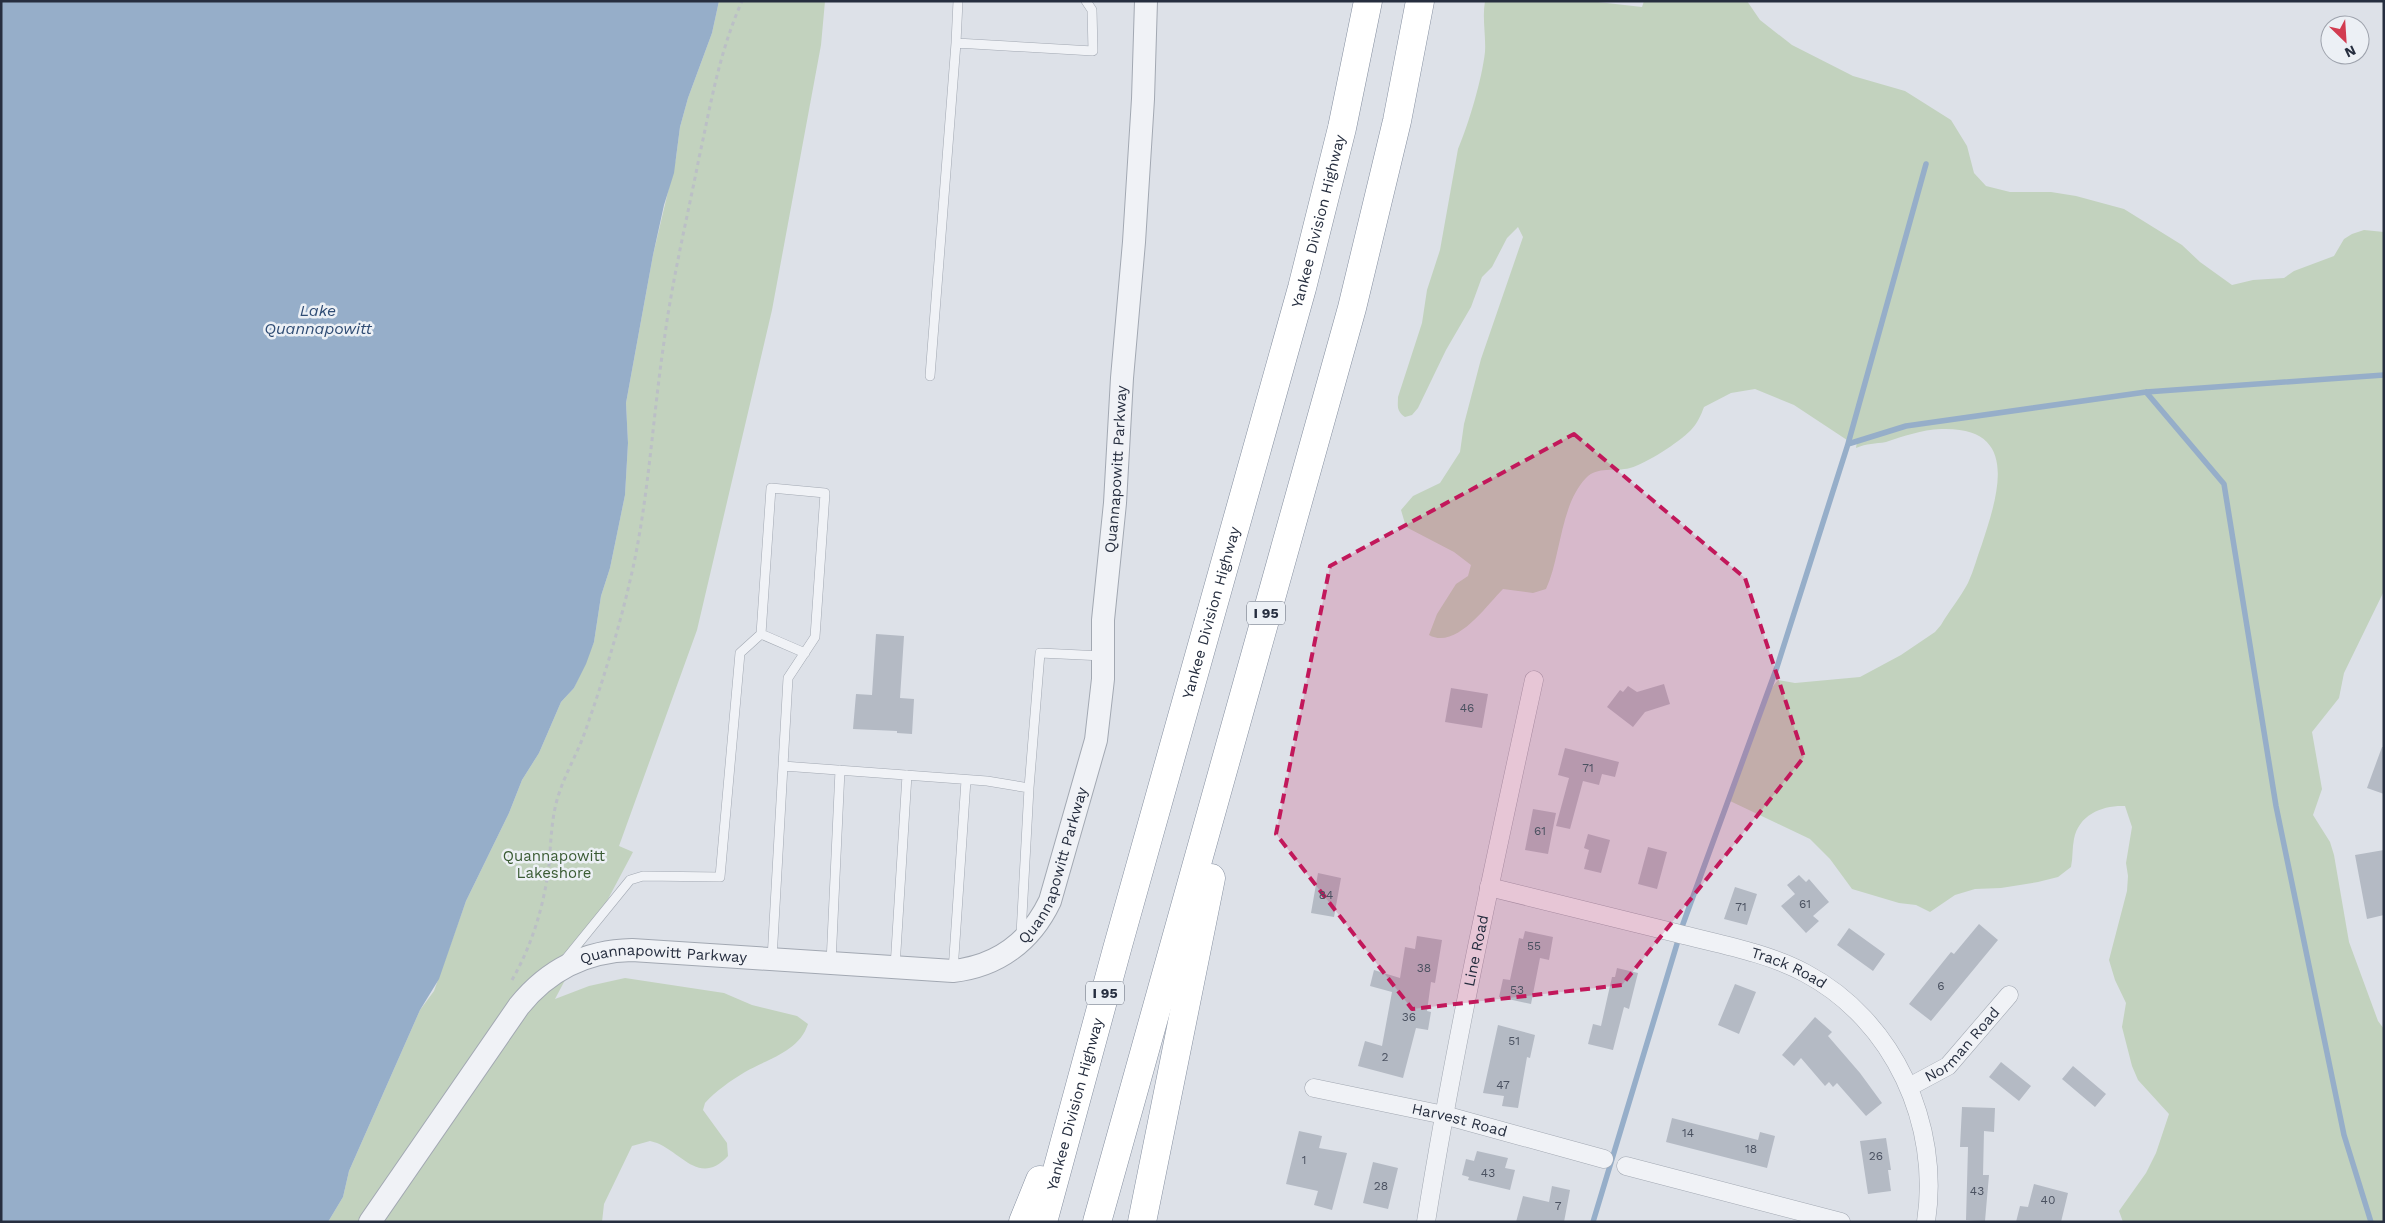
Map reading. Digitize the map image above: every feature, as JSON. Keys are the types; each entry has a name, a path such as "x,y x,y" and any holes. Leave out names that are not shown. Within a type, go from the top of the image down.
{"highway":[{"name":"Yankee Division Highway","path":"1044,1222 1302,288 1342,128 1368,1"},
{"name":"I 95","path":"1097,1222 1352,308 1397,121 1420,1"},
{"path":"1142,1222 1226,809 1242,702"},
{"path":"1023,1222 1084,1072"}],"street":[{"name":"Quannapowitt Parkway","path":"370,1222 519,1006 536,987 557,971 580,959 619,950 953,971 987,963 1007,953 1021,942 1040,921 1050,901 1096,740 1103,680 1103,620 1115,504 1141,138 1146,1"},
{"name":"Line Road","path":"1426,1222 1444,1115 1489,887 1534,680"},
{"name":"Track Road","path":"1489,887 1774,960 1816,980 1862,1016 1884,1044 1909,1087 1919,1113 1928,1156 1930,1184 1926,1222"},
{"name":"Norman Road","path":"1909,1087 1948,1066 2009,995"},
{"name":"Harvest Road","path":"1314,1088 1444,1115 1604,1159"},
{"path":"1626,1166 1841,1222"}],"lane":[{"path":"930,376 958,1"},
{"path":"956,43 1093,51 1092,10 1086,1"},
{"path":"557,971 630,880 643,876 720,877 740,653 761,634 771,488 825,493 815,637 788,678 772,960"},
{"path":"761,634 805,653"},
{"path":"1021,942 1029,788 1040,653 1103,656"},
{"path":"783,766 966,780 1029,788"},
{"path":"831,963 840,770"},
{"path":"896,968 907,775"},
{"path":"953,971 966,780"}],"path":[{"path":"510,983 527,950 540,916 546,889 552,820 557,800 585,732 600,686 634,563 647,481 664,337 679,257 712,88 727,36 742,1"}],"highlighted area":[{"path":"1574,434 1745,578 1804,757 1622,985 1412,1009 1276,834 1330,566"}],"green space":[{"name":"Quannapowitt Lakeshore","path":"719,1 825,1 821,45 772,310 697,630 619,846 633,852 555,999 589,986 625,978 724,993 752,1005 797,1016 808,1024 804,1034 790,1048 734,1079 705,1103 703,1110 727,1143 728,1156 718,1165 700,1168 657,1143 650,1141 632,1146 604,1204 602,1222 328,1222 343,1197 349,1171 420,1010 434,991 466,901 509,813 522,780 539,753 561,702 574,688 594,642 601,596 610,568 625,495 628,443 626,403 653,255 676,158 680,127 688,98 712,33"},
{"path":"1485,1 1589,1 1642,7 1644,1 1747,1 1760,20 1792,45 1853,76 1905,91 1951,120 1967,146 1974,173 1986,186 2010,192 2051,192 2076,196 2124,209 2182,245 2200,262 2232,285 2253,280 2284,278 2294,271 2334,256 2344,239 2352,234 2364,230 2384,232 2384,591 2344,673 2339,698 2312,732 2322,789 2313,815 2330,842 2334,855 2349,942 2378,1021 2384,1029 2384,1222 2123,1222 2119,1211 2146,1173 2156,1153 2169,1114 2138,1080 2132,1066 2122,1027 2126,1003 2115,980 2109,960 2127,891 2128,876 2126,863 2132,827 2125,806 2101,809 2081,823 2074,839 2071,867 2058,877 2001,888 1975,889 1955,895 1930,912 1916,905 1899,903 1852,889 1830,859 1810,839 1730,801 1755,720 1765,699 1778,680 1795,683 1860,677 1901,655 1935,632 1941,625 1968,583 1994,505 1998,467 1993,451 1983,439 1966,431 1941,429 1920,432 1856,448 1857,441 1847,440 1794,405 1755,389 1731,393 1704,407 1699,419 1691,430 1662,452 1630,468 1595,472 1586,478 1577,489 1571,502 1546,589 1533,593 1503,589 1460,632 1450,637 1439,638 1429,635 1437,614 1456,584 1468,576 1471,565 1454,552 1406,527 1401,510 1413,496 1440,483 1460,452 1464,424 1481,359 1523,237 1518,227 1507,238 1492,267 1482,277 1471,307 1446,350 1418,408 1412,415 1405,417 1402,415 1398,406 1398,397 1422,323 1427,290 1440,250 1458,149 1471,114 1481,75 1485,52"}],"water":[{"name":"Lake Quannapowitt","path":"1,1 719,1 712,33 688,98 680,127 674,173 664,205 653,255 626,403 628,443 625,495 610,568 601,596 594,642 574,688 561,702 539,753 522,780 509,813 466,901 439,979 420,1010 349,1171 343,1197 328,1222 1,1222"}],"building":[{"path":"876,634 904,636 900,698 914,699 912,734 897,733 897,731 853,729 856,694 872,695"},
{"path":"1664,684 1670,704 1645,712 1633,727 1607,707 1620,690 1623,692 1628,686 1637,692"},
{"path":"1451,688 1488,694 1482,728 1445,722"},
{"path":"2382,747 2384,747 2384,794 2367,788"},
{"path":"1565,748 1619,762 1615,777 1602,774 1599,785 1583,781 1570,829 1556,826 1569,778 1558,775"},
{"path":"1533,809 1556,813 1548,854 1525,850"},
{"path":"1588,834 1610,840 1601,873 1584,869 1589,850 1584,848"},
{"path":"1648,847 1667,852 1657,889 1638,884"},
{"path":"2384,850 2384,915 2367,919 2355,855"},
{"path":"1318,873 1341,878 1334,917 1311,913"},
{"path":"1799,875 1806,882 1809,879 1829,902 1813,916 1819,921 1806,933 1781,906 1795,894 1787,885"},
{"path":"1735,887 1757,894 1747,925 1724,919"},
{"path":"1979,924 1998,940 1931,1021 1909,1004 1951,952 1954,954"},
{"path":"1849,928 1885,954 1873,971 1837,945"},
{"path":"1525,931 1553,937 1549,960 1540,958 1531,1004 1499,997 1503,979 1510,980 1519,938 1523,939"},
{"path":"1417,936 1442,940 1435,983 1431,982 1427,1011 1431,1012 1428,1030 1416,1028 1403,1078 1358,1066 1365,1041 1382,1046 1392,992 1370,986 1374,970 1400,978 1405,947 1415,949"},
{"path":"1617,968 1638,973 1629,1009 1624,1007 1613,1050 1588,1044 1593,1024 1601,1026 1612,977 1615,977"},
{"path":"1735,984 1756,992 1739,1034 1718,1025"},
{"path":"1815,1017 1832,1032 1828,1036 1860,1073 1882,1103 1866,1116 1837,1083 1833,1087 1829,1082 1825,1086 1801,1058 1794,1066 1782,1055"},
{"path":"1498,1025 1535,1035 1530,1058 1527,1057 1518,1108 1502,1106 1504,1096 1483,1093"},
{"path":"2001,1062 2031,1086 2019,1101 1989,1077"},
{"path":"2073,1066 2106,1094 2095,1107 2062,1079"},
{"path":"1962,1107 1995,1108 1994,1132 1984,1131 1983,1175 1989,1175 1985,1221 1966,1220 1968,1147 1960,1147"},
{"path":"1672,1118 1758,1140 1760,1132 1775,1136 1767,1168 1666,1142"},
{"path":"1299,1131 1322,1136 1319,1148 1347,1153 1332,1210 1314,1205 1318,1191 1286,1184"},
{"path":"1886,1138 1891,1170 1888,1170 1891,1191 1868,1194 1860,1141"},
{"path":"1477,1151 1508,1158 1505,1168 1515,1170 1510,1190 1468,1180 1469,1177 1462,1175 1466,1159 1474,1161"},
{"path":"1373,1162 1398,1168 1388,1209 1363,1203"},
{"path":"2034,1184 2068,1193 2061,1222 2016,1222 2020,1206 2028,1207"},
{"path":"1552,1186 1570,1190 1564,1222 1516,1222 1523,1196 1549,1202"}],"waterway":[{"path":"1593,1222 1683,924 1777,667 1848,444 1926,164"},
{"path":"1848,444 1906,426 2146,392 2384,375"},
{"path":"2146,392 2224,484 2276,806 2344,1135 2371,1222"}]}
